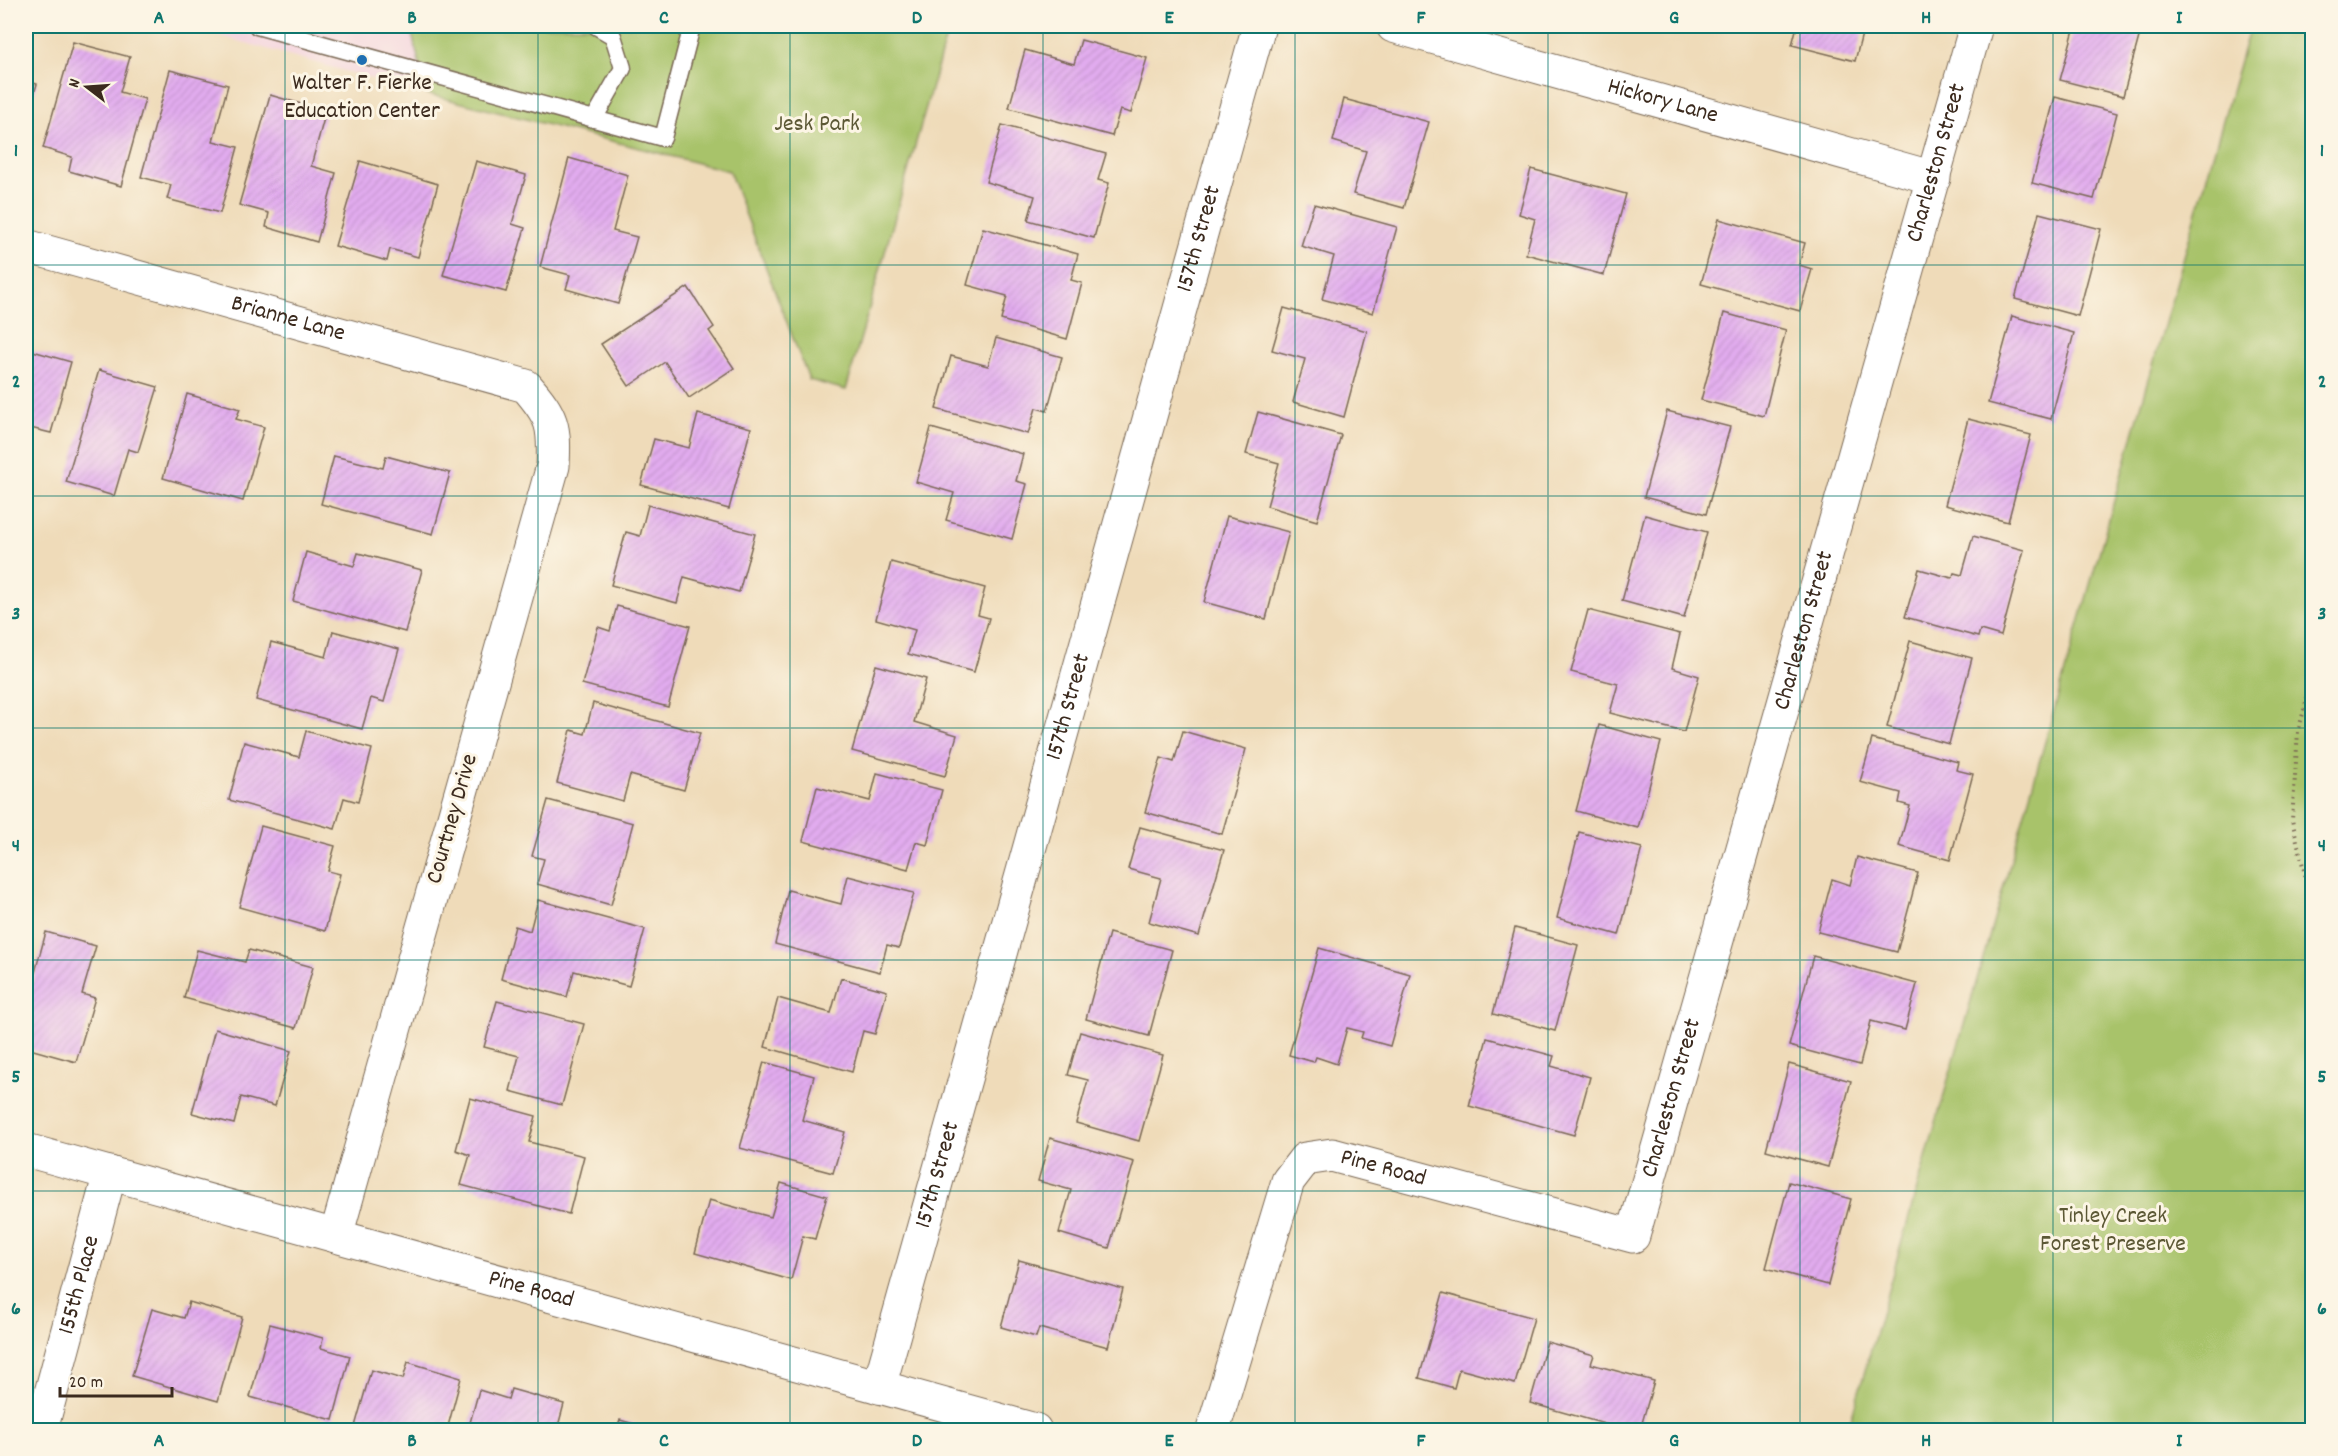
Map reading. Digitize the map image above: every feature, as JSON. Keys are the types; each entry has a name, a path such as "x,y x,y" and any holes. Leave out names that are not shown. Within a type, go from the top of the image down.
{"street":[{"name":"157th Street","path":"879,1387 1259,26"},
{"name":"Hickory Lane","path":"1393,26 1934,178"},
{"name":"Charleston Street","path":"1633,1236 1976,26"},
{"name":"Brianne Lane","path":"26,246 506,379 526,386 541,403"},
{"name":"Courtney Drive","path":"336,1236 553,466 555,432 541,403"},
{"name":"Pine Road","path":"26,1150 1035,1431"},
{"name":"Pine Road","path":"1213,1431 1288,1181 1305,1159 1332,1155 1633,1236"},
{"name":"155th Place","path":"41,1431 110,1173"}],"lane":[{"path":"257,26 663,138 692,26"},
{"path":"594,119 623,68 613,36 596,26"}],"path":[{"path":"2313,680 2298,732 2292,820 2313,904"}],"shaded area":[{"name":"Walter F. Fierke Education Center","path":"185,26 410,26 427,94"}],"green space":[{"name":"Jesk Park","path":"410,26 949,26 846,390 809,380 729,171 427,94"},
{"name":"Tinley Creek Forest Preserve","path":"2250,26 2312,26 2312,1430 1848,1430"}],"building":[{"path":"1797,26 1864,26 1855,61 1792,45"},
{"path":"2075,26 2142,26 2123,96 2060,80"},
{"path":"1081,40 1147,58 1131,113 1120,110 1112,136 1009,108 1025,50 1074,64"},
{"path":"73,42 130,57 120,92 145,99 121,186 69,171 72,157 43,148"},
{"path":"170,70 228,85 213,141 238,147 220,213 167,199 171,185 141,177"},
{"path":"26,81 37,84 26,120"},
{"path":"270,95 326,111 311,166 336,173 317,242 266,227 269,213 239,205"},
{"path":"2055,97 2117,113 2094,199 2032,183"},
{"path":"1344,99 1429,122 1404,208 1353,194 1366,151 1333,141"},
{"path":"1002,125 1106,154 1098,180 1109,183 1094,238 1028,220 1035,196 986,182"},
{"path":"569,158 628,175 613,231 637,237 618,304 566,289 570,275 540,267"},
{"path":"360,161 438,184 418,257 390,249 387,261 335,246"},
{"path":"476,161 526,175 512,224 525,228 506,292 443,275"},
{"path":"1531,169 1626,194 1604,275 1526,254 1535,219 1519,214"},
{"path":"1314,204 1397,227 1373,313 1322,299 1334,256 1301,246"},
{"path":"2039,213 2101,229 2078,316 2015,299"},
{"path":"1719,219 1805,243 1799,265 1812,269 1800,311 1701,284"},
{"path":"983,228 1078,254 1071,280 1082,283 1067,339 1001,320 1007,296 967,285"},
{"path":"688,287 714,327 709,331 734,368 689,398 665,362 629,386 601,344"},
{"path":"1284,308 1367,331 1344,417 1293,402 1305,359 1272,350"},
{"path":"1724,313 1786,330 1764,416 1701,400"},
{"path":"2012,316 2074,333 2051,419 1988,403"},
{"path":"996,338 1062,357 1047,411 1036,408 1028,434 936,409 951,356 988,366"},
{"path":"26,349 71,362 51,433 26,427"},
{"path":"99,370 158,387 138,452 128,449 114,496 66,482"},
{"path":"187,394 240,409 236,419 264,427 243,501 163,478"},
{"path":"1667,411 1730,427 1706,514 1644,497"},
{"path":"1258,412 1341,435 1317,521 1267,506 1279,463 1246,454"},
{"path":"698,414 751,428 729,509 641,485 654,439 689,448"},
{"path":"1968,419 2031,435 2008,522 1945,505"},
{"path":"931,428 1023,454 1016,481 1027,484 1012,539 946,520 954,493 916,482"},
{"path":"334,456 383,468 386,456 450,473 433,534 321,504"},
{"path":"648,505 755,534 739,592 684,577 677,603 611,585 626,532 640,536"},
{"path":"1645,515 1707,532 1684,618 1622,601"},
{"path":"1227,516 1289,532 1266,619 1204,602"},
{"path":"1973,536 2024,550 2001,636 1980,630 1978,637 1905,617 1919,569 1952,578 1954,573 1962,575"},
{"path":"306,552 354,566 358,553 422,570 405,632 293,601"},
{"path":"891,562 985,588 978,615 989,618 974,672 908,654 915,630 876,619"},
{"path":"617,606 690,626 668,707 582,684 598,627 610,631"},
{"path":"1588,610 1680,634 1672,668 1699,676 1684,732 1610,713 1618,684 1571,672"},
{"path":"333,631 399,649 384,702 371,698 362,729 256,700 271,642 326,657"},
{"path":"1910,641 1972,658 1949,744 1887,727"},
{"path":"876,665 926,679 914,722 957,735 945,776 852,751"},
{"path":"593,703 700,733 684,790 630,775 623,801 557,783 571,730 585,734"},
{"path":"1599,725 1661,742 1638,828 1576,811"},
{"path":"306,731 372,749 358,802 344,798 335,829 229,800 244,742 299,757"},
{"path":"1183,731 1246,749 1222,834 1145,812 1161,758 1174,762"},
{"path":"1872,739 1958,762 1956,770 1973,774 1950,860 1899,846 1910,806 1899,803 1901,793 1860,782"},
{"path":"877,773 942,790 927,845 916,842 908,869 803,841 817,787 870,801"},
{"path":"548,800 633,823 611,905 537,884 544,859 532,856"},
{"path":"261,826 335,846 328,871 340,874 325,931 239,907"},
{"path":"1140,827 1224,850 1199,936 1149,922 1161,878 1128,869"},
{"path":"1579,832 1642,848 1619,935 1557,918"},
{"path":"1857,857 1918,873 1897,952 1818,932 1832,879 1850,885"},
{"path":"848,876 914,893 899,948 887,945 880,972 775,944 788,890 841,904"},
{"path":"538,900 645,929 629,986 574,971 567,997 501,979 515,926 530,931"},
{"path":"1515,928 1578,945 1555,1031 1493,1014"},
{"path":"46,932 96,946 82,994 95,998 76,1062 26,1048 26,1005"},
{"path":"1109,933 1172,950 1149,1036 1086,1019"},
{"path":"1319,948 1410,974 1390,1046 1361,1038 1363,1032 1347,1028 1337,1064 1316,1057 1314,1062 1289,1055"},
{"path":"197,950 245,962 249,950 313,967 296,1028 184,998"},
{"path":"1813,956 1917,984 1905,1030 1871,1021 1860,1065 1789,1046"},
{"path":"841,978 887,991 875,1034 863,1031 852,1072 765,1047 778,998 831,1013"},
{"path":"497,1001 584,1024 562,1105 510,1091 519,1056 484,1047"},
{"path":"215,1029 291,1051 275,1106 241,1097 234,1124 192,1113"},
{"path":"1080,1032 1163,1055 1139,1141 1076,1123 1088,1080 1068,1075"},
{"path":"1487,1038 1554,1056 1551,1066 1590,1077 1574,1135 1469,1106"},
{"path":"764,1062 814,1076 802,1120 845,1132 833,1173 740,1148"},
{"path":"1789,1064 1851,1081 1828,1167 1766,1150"},
{"path":"470,1098 536,1116 529,1142 584,1156 569,1214 461,1185 470,1155 456,1150"},
{"path":"1050,1138 1134,1162 1109,1248 1059,1233 1071,1190 1038,1181"},
{"path":"1789,1182 1851,1199 1828,1285 1766,1268"},
{"path":"781,1183 827,1196 815,1239 803,1236 791,1280 695,1253 709,1200 771,1217"},
{"path":"1019,1260 1123,1289 1108,1347 1039,1328 1036,1337 1001,1327"},
{"path":"1443,1293 1534,1318 1515,1384 1459,1369 1454,1388 1419,1378"},
{"path":"189,1302 242,1317 218,1401 132,1376 152,1309 184,1318"},
{"path":"270,1324 323,1338 321,1348 350,1356 333,1420 250,1397"},
{"path":"1547,1342 1594,1355 1591,1364 1654,1381 1640,1430 1626,1430 1530,1403"},
{"path":"408,1362 461,1378 447,1430 354,1430 371,1370 403,1379"},
{"path":"511,1389 564,1404 557,1430 468,1430 479,1390 508,1399"},
{"path":"620,1420 655,1430 617,1430"}],"place":[{"name":"Walter F. Fierke Education Center","path":"362,60"}]}
